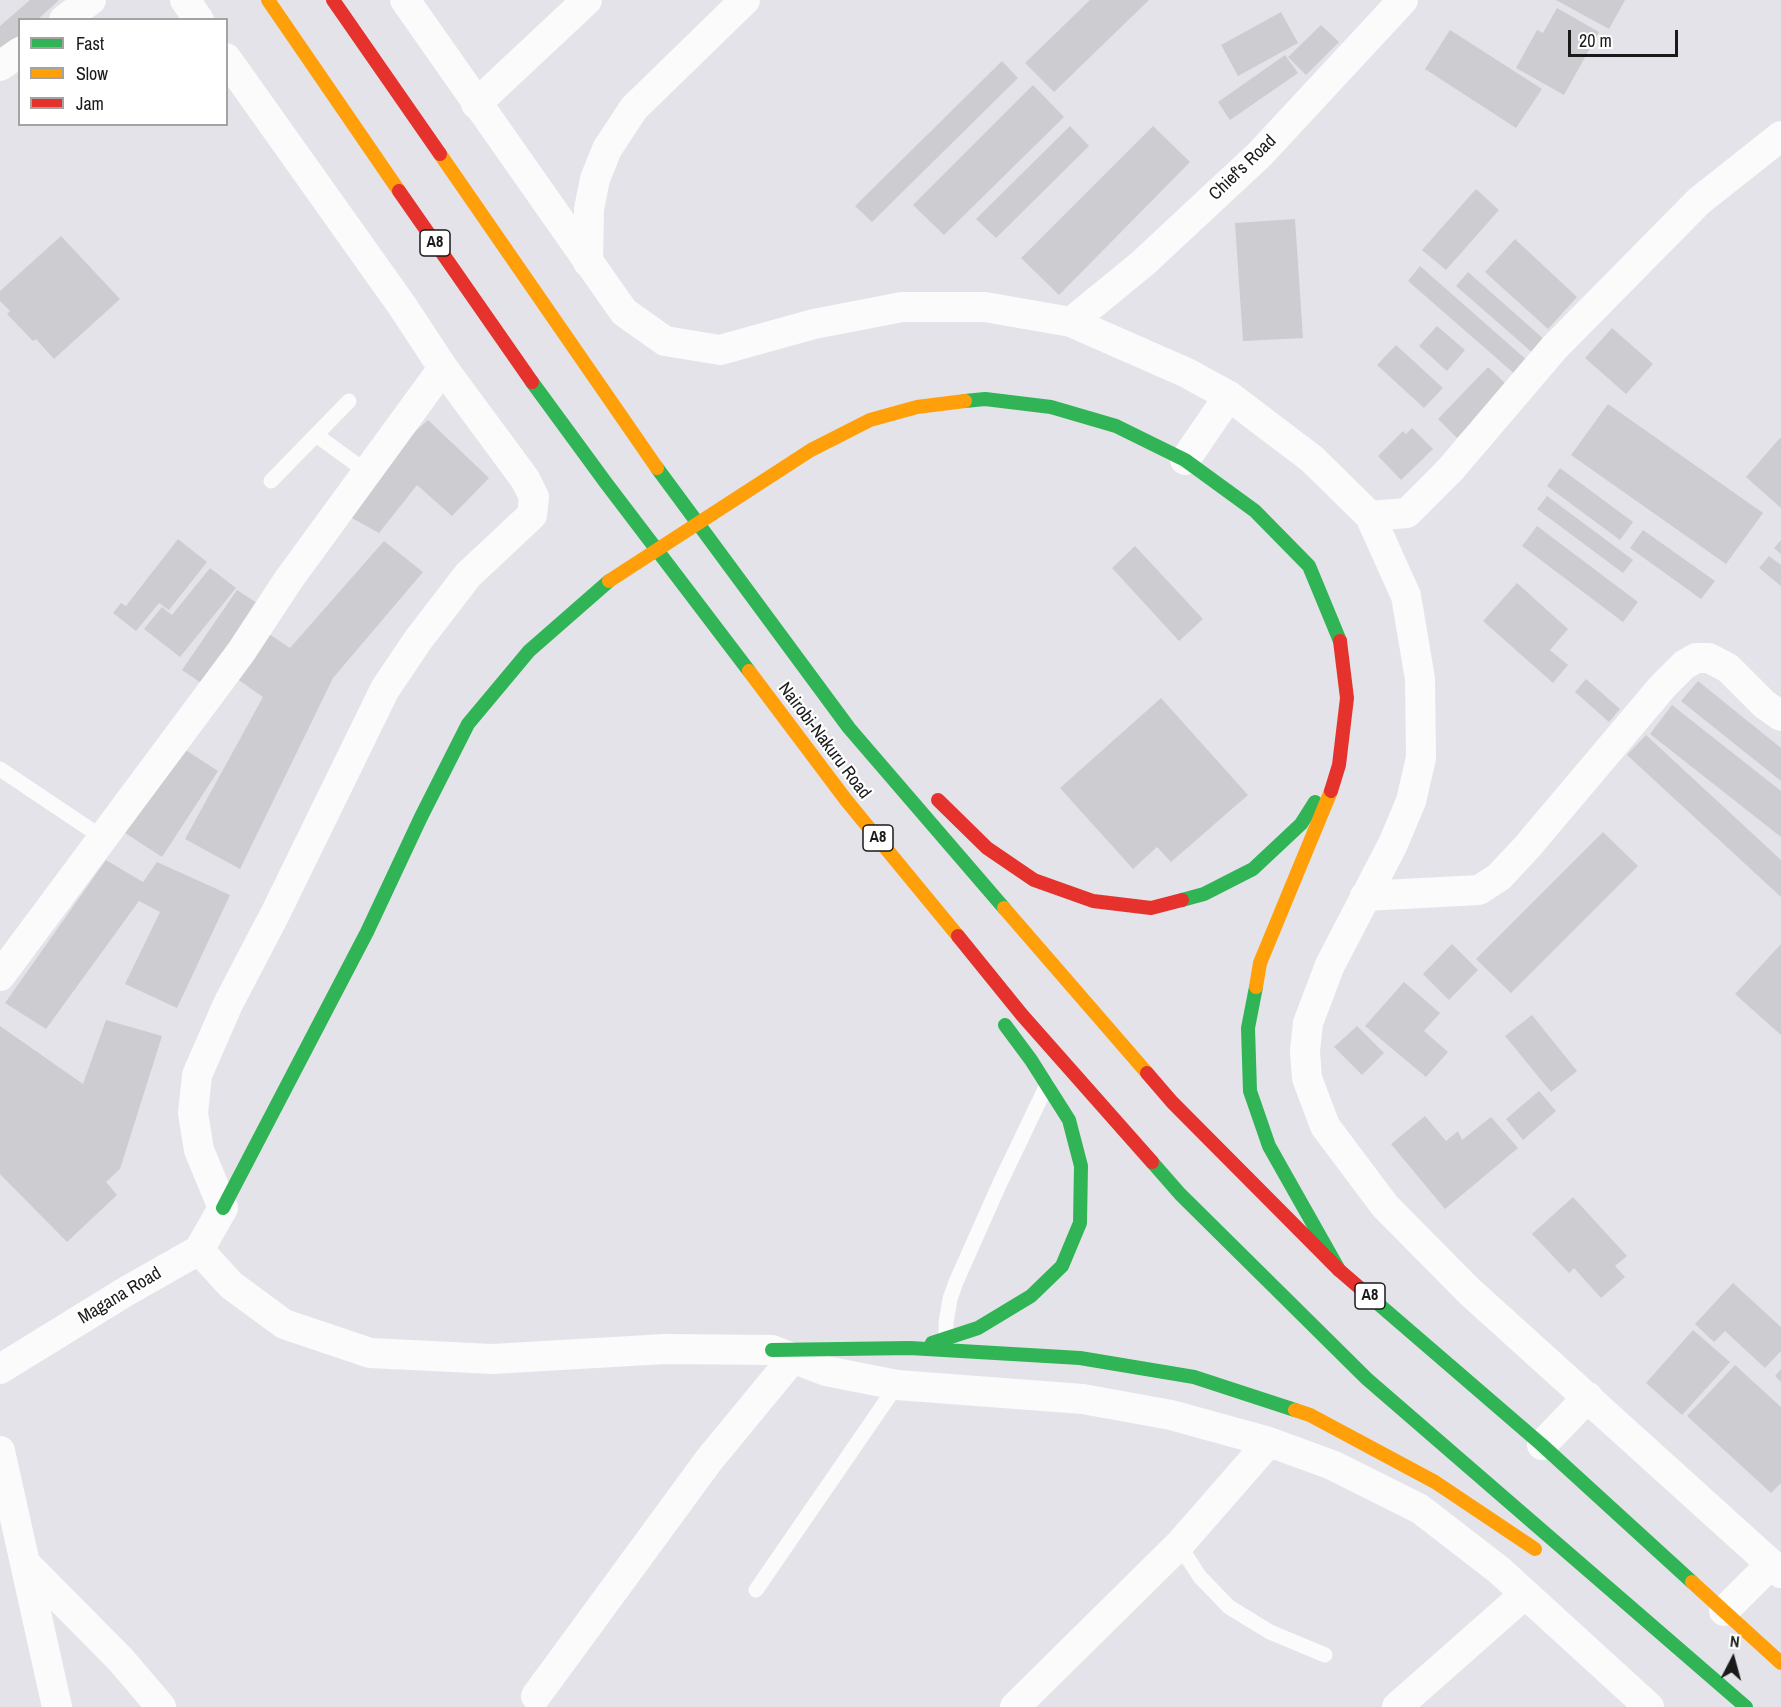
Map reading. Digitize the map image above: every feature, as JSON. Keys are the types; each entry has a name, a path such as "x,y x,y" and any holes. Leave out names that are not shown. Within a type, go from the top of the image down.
{"highway":[{"name":"Nairobi-Nakuru Road","path":"268,0 488,321 606,483 846,800 1022,1015 1180,1194 1367,1379 1734,1696"},
{"name":"Nairobi-Nakuru Road","path":"333,0 644,450 849,728 1172,1102 1339,1270"},
{"path":"224,1208 368,932 421,817 468,724 529,651 602,585 811,450 870,420 917,407 985,399 1051,407 1116,426 1185,460 1255,511 1309,566 1340,639 1347,698 1339,765 1327,805 1260,963 1248,1028 1250,1091 1269,1146 1339,1270"},
{"path":"849,728 902,768"},
{"path":"927,789 987,848 1034,880 1093,901 1151,908 1204,894 1253,869 1301,824 1339,765"},
{"path":"846,800 908,896"},
{"path":"910,1348 978,1328 1031,1296 1062,1266 1080,1223 1082,1166 1069,1120 1031,1060 996,1015"},
{"name":"A8","path":"1339,1270 1542,1444 1781,1663"},
{"path":"782,1354 910,1348 1080,1358 1194,1377 1310,1415 1435,1482 1547,1557"},
{"path":"1584,1585 1734,1696"},
{"name":"A8","path":"1734,1696 1746,1707"}],"street":[{"path":"67,18 91,0"},
{"path":"185,0 198,18"},
{"path":"405,0 624,312 664,340 720,350 814,324 902,308 985,307 1071,322 1187,373 1229,396 1312,459 1370,516 1406,596 1420,679 1421,758 1411,801 1393,844 1330,965 1308,1023 1305,1051 1307,1078 1325,1126 1385,1206 1469,1291 1776,1568 1724,1611"},
{"path":"476,104 587,0"},
{"path":"588,262 589,209 595,179 607,149 634,108 745,0"},
{"name":"Chief's Road","path":"1071,322 1142,264 1260,154 1402,0"},
{"path":"0,66 18,53"},
{"path":"224,1208 199,1150 193,1113 197,1075 228,1004 275,914 385,689 418,640 468,575 532,515 534,497 525,479 443,368 403,307 228,61"},
{"path":"1370,516 1407,513 1450,470 1554,348 1699,201 1781,136"},
{"path":"0,976 241,652 289,579 443,368"},
{"path":"1185,460 1229,396"},
{"path":"1365,896 1479,890 1499,877 1663,686 1684,665 1696,658 1709,658 1728,668 1764,704 1781,716"},
{"name":"Magana Road","path":"0,1369 125,1292 199,1250 224,1208"},
{"path":"199,1250 231,1285 284,1324 370,1353 492,1359 665,1349 782,1354 826,1371 897,1385 1083,1399 1171,1415 1269,1442 1332,1465 1420,1509 1499,1570 1649,1707"},
{"path":"536,1696 709,1460 782,1354"},
{"path":"1542,1444 1588,1398"},
{"path":"1015,1707 1179,1545 1269,1442"},
{"path":"0,1451 57,1707"},
{"path":"26,1564 121,1660 161,1707"},
{"path":"1397,1707 1525,1594"}],"lane":[{"path":"271,481 349,402"},
{"path":"316,435 367,472"},
{"path":"0,769 103,837"},
{"path":"946,1339 948,1307 956,1282 1047,1085"},
{"path":"756,1590 897,1385"},
{"path":"1179,1545 1200,1577 1229,1607 1270,1632 1325,1655"}],"building":[{"path":"30,0 59,0 39,18 18,18 18,36 2,49 0,47 0,26"},
{"path":"1090,0 1149,0 1054,92 1025,63"},
{"path":"1556,0 1625,0 1609,29"},
{"path":"1557,8 1599,32 1564,95 1516,68 1537,30 1543,33"},
{"path":"1281,12 1298,43 1238,76 1221,45"},
{"path":"1321,25 1339,42 1306,75 1288,57"},
{"path":"1450,30 1542,89 1516,128 1425,69"},
{"path":"1285,55 1298,73 1230,120 1218,102"},
{"path":"1002,61 1018,78 872,222 855,206"},
{"path":"1033,85 1064,117 944,235 913,205"},
{"path":"1070,126 1089,146 996,238 976,219"},
{"path":"1153,126 1190,162 1059,295 1021,258"},
{"path":"1476,189 1499,210 1446,270 1422,250"},
{"path":"1295,219 1303,338 1243,341 1235,223"},
{"path":"61,236 120,299 54,359 36,339 33,341 7,314 10,311 0,301 0,291"},
{"path":"1515,239 1577,297 1548,329 1485,272"},
{"path":"1420,266 1529,362 1517,376 1408,281"},
{"path":"1468,272 1546,341 1534,354 1456,286"},
{"path":"1437,326 1465,350 1447,371 1419,346"},
{"path":"1612,328 1653,364 1626,394 1585,358"},
{"path":"1396,345 1443,388 1424,408 1377,365"},
{"path":"1488,367 1507,385 1457,438 1438,419"},
{"path":"1608,404 1763,513 1726,564 1571,455"},
{"path":"428,420 489,478 452,516 417,485 379,533 343,513 383,460"},
{"path":"1412,428 1433,449 1401,480 1378,456 1403,431 1406,434"},
{"path":"1781,439 1781,508 1746,477"},
{"path":"1560,468 1633,522 1620,540 1547,486"},
{"path":"1547,496 1633,560 1623,573 1537,509"},
{"path":"1537,526 1638,602 1623,622 1522,546"},
{"path":"1643,530 1715,581 1701,599 1630,548"},
{"path":"178,539 207,562 169,610 159,603 136,631 113,613 121,603 126,606"},
{"path":"1781,540 1781,554 1774,548"},
{"path":"384,541 423,572 333,678 240,869 185,839 263,697 233,676 260,628 290,648"},
{"path":"1135,546 1203,619 1179,641 1112,568"},
{"path":"1769,556 1781,565 1781,586 1759,568"},
{"path":"210,568 236,588 180,657 144,629 162,607 172,615"},
{"path":"1517,583 1568,629 1550,650 1568,665 1553,683 1483,621"},
{"path":"237,590 263,607 207,687 182,670"},
{"path":"1586,679 1620,709 1609,722 1575,692"},
{"path":"1698,681 1781,748 1781,781 1681,701"},
{"path":"1161,698 1248,795 1171,862 1157,847 1133,869 1060,788"},
{"path":"1672,705 1781,791 1781,837 1650,734"},
{"path":"1646,735 1781,860 1781,897 1627,755"},
{"path":"178,745 218,771 162,857 122,831"},
{"path":"1603,832 1638,866 1511,993 1476,959"},
{"path":"106,860 143,882 157,862 230,895 177,1008 125,984 160,912 139,901 46,1029 5,1003"},
{"path":"1452,944 1478,970 1449,1000 1423,974"},
{"path":"1781,944 1781,1035 1735,994"},
{"path":"1404,982 1440,1013 1424,1031 1448,1052 1426,1077 1365,1026"},
{"path":"1532,1015 1577,1071 1551,1092 1505,1036"},
{"path":"106,1020 162,1036 120,1169 106,1182 117,1195 67,1242 0,1174 0,1026 83,1084"},
{"path":"1357,1026 1384,1053 1362,1075 1334,1047"},
{"path":"1539,1091 1556,1111 1523,1140 1506,1119"},
{"path":"1425,1116 1446,1141 1458,1131 1462,1140 1491,1117 1518,1148 1445,1209 1391,1144"},
{"path":"1573,1197 1627,1256 1615,1266 1625,1277 1601,1298 1574,1268 1569,1273 1532,1234"},
{"path":"1733,1283 1781,1327 1781,1351 1765,1368 1725,1331 1714,1342 1695,1324"},
{"path":"1693,1330 1730,1362 1682,1415 1646,1383"},
{"path":"1735,1365 1781,1407 1781,1483 1771,1493 1687,1416"},
{"path":"1781,1369 1781,1382 1775,1376"}],"traffic: fast":[{"path":"532,382 749,671"},
{"path":"965,401 985,399 1051,407 1116,426 1185,460 1255,511 1309,566 1340,641"},
{"path":"657,468 849,728 1004,908"},
{"path":"223,1208 367,932 468,724 529,651 609,581"},
{"path":"1182,900 1204,894 1253,869 1301,824 1315,802"},
{"path":"1256,987 1248,1028 1250,1091 1269,1146 1339,1270"},
{"path":"932,1343 978,1328 1031,1296 1062,1266 1080,1223 1081,1166 1069,1120 1031,1060 1005,1025"},
{"path":"1152,1162 1180,1194 1367,1379 1746,1707"},
{"path":"1361,1289 1542,1445 1692,1582"},
{"path":"772,1350 910,1348 1080,1358 1194,1377 1295,1410"}],"traffic: slow":[{"path":"268,0 399,191"},
{"path":"440,154 657,468"},
{"path":"609,581 811,450 870,420 917,407 965,401"},
{"path":"749,671 846,800 958,936"},
{"path":"1256,987 1260,963 1331,791"},
{"path":"1004,908 1147,1073"},
{"path":"1295,1410 1310,1415 1435,1482 1535,1549"},
{"path":"1692,1582 1781,1663"}],"traffic: jam":[{"path":"333,0 440,154"},
{"path":"399,191 532,382"},
{"path":"1331,791 1339,765 1347,698 1340,641"},
{"path":"938,800 987,848 1034,880 1093,901 1151,908 1182,900"},
{"path":"958,936 1022,1015 1152,1162"},
{"path":"1147,1073 1172,1102 1339,1270 1361,1289"}]}
